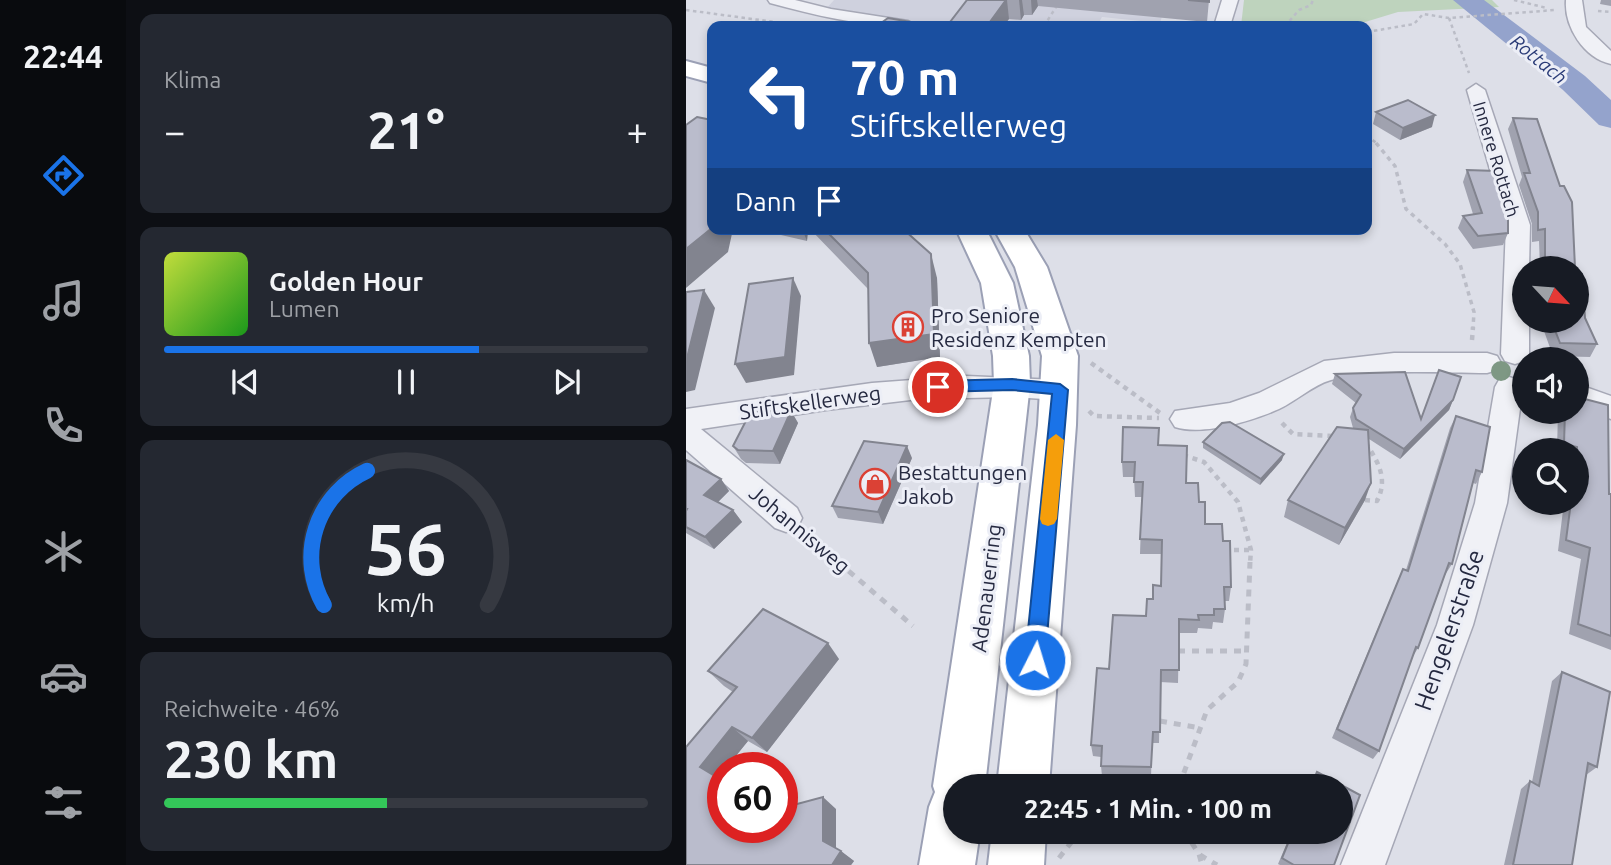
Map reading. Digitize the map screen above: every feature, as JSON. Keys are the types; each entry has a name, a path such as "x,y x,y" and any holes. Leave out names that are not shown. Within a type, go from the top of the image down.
{"main road":[{"path":"686,68 707,74"},
{"path":"686,90 707,97"},
{"name":"Adenauerring","path":"960,774 1012,384 1011,356 998,283 974,235"},
{"path":"1012,235 1031,267 1060,373 1024,774"},
{"path":"947,865 950,844"},
{"path":"1016,865 1018,844"}],"street":[{"path":"776,0 831,14 876,21"},
{"path":"1224,21 1230,0"},
{"path":"1574,0 1572,12 1585,39 1611,59"},
{"name":"Innere Rottach","path":"1476,90 1518,225 1507,369"},
{"path":"1185,419 1231,414 1269,401 1324,371 1394,363 1507,369"},
{"name":"Hengelerstraße","path":"1363,865 1455,625 1491,503 1507,369"},
{"name":"Stiftskellerweg","path":"686,420 913,387 1012,384 1060,373"},
{"path":"1589,399 1611,408"},
{"name":"Johannisweg","path":"686,433 786,518"}],"path":[{"path":"1047,21 1060,0"},
{"path":"1289,21 1298,10 1311,5 1313,0"},
{"path":"1372,31 1414,24 1419,15 1423,14 1449,18 1556,10 1514,0"},
{"path":"686,10 769,21"},
{"path":"1449,18 1476,90"},
{"path":"1372,140 1395,166 1406,209 1445,244 1460,264 1474,312 1472,352 1507,369"},
{"path":"1089,361 1167,418 1094,416 1060,373 1089,361"},
{"path":"1269,401 1279,420 1293,434 1348,436"},
{"path":"1357,440 1366,444 1382,468 1382,493 1377,501 1365,500"},
{"path":"1171,455 1185,455 1204,462 1238,502 1251,550 1246,664 1238,682 1207,710 1183,774"},
{"name":"Johannisweg","path":"786,518 913,626"},
{"path":"1221,550 1251,550"},
{"path":"1178,651 1247,651"},
{"path":"1160,721 1200,728"},
{"path":"1053,865 1070,844"},
{"path":"1192,844 1202,865"},
{"path":"1199,854 1217,865"}],"shaded area":[{"path":"834,0 1167,0 1161,21 1102,17 1100,21 904,21 826,9"}],"green space":[{"path":"1244,0 1492,0 1499,7 1398,12 1368,21 1242,21"}],"building":[{"path":"967,0 1006,0 991,21 951,21"},
{"path":"888,18 905,21 884,21"},
{"path":"1408,100 1435,115 1403,128 1376,112"},
{"path":"697,117 707,119 707,232 686,249 686,125"},
{"path":"1513,118 1537,119 1560,186 1564,186 1572,202 1574,256 1545,256 1545,229 1538,230 1538,212 1524,173 1530,173"},
{"path":"1467,170 1496,171 1508,213 1508,233 1478,236 1463,216 1482,213"},
{"name":"Pro Seniore Residenz Kempten","path":"830,235 910,235 931,254 934,334 869,343 868,273"},
{"path":"793,278 785,357 735,364 749,284"},
{"path":"704,290 686,362 686,292"},
{"path":"1589,327 1597,344 1560,343 1556,333 1589,333"},
{"path":"1439,370 1461,377 1453,400 1404,449 1356,419 1353,408 1361,395 1335,374 1405,372 1421,419"},
{"path":"1589,400 1608,405 1611,636 1578,624 1590,548 1566,540 1569,515 1589,515 1589,438 1564,438 1565,424 1589,424"},
{"path":"751,411 791,411 773,451 738,450 733,446"},
{"path":"1456,416 1490,427 1482,472 1476,470 1452,564 1449,563 1418,648 1416,647 1379,751 1337,729 1403,569 1408,571"},
{"path":"1230,422 1284,454 1261,479 1203,442 1222,423"},
{"path":"1123,427 1159,428 1158,445 1187,446 1186,483 1198,483 1199,502 1205,502 1205,524 1222,524 1223,541 1230,541 1231,587 1224,587 1225,609 1214,609 1214,615 1198,615 1199,620 1179,619 1179,670 1161,670 1160,732 1153,732 1151,767 1101,766 1102,746 1091,745 1097,668 1109,669 1113,615 1146,616 1147,599 1153,599 1153,585 1161,586 1162,540 1140,539 1143,482 1134,482 1135,462 1122,462"},
{"path":"1337,427 1368,430 1371,483 1345,528 1288,500"},
{"path":"864,441 907,446 878,512 832,506"},
{"path":"686,460 721,479 704,495 733,510 705,537 686,527"},
{"path":"763,609 828,643 752,738 732,727 712,752 707,752 707,758 700,767 707,771 707,843 798,843 798,804 823,797 823,841 841,851 832,865 686,865 686,747 737,687 708,671"},
{"path":"1562,672 1610,692 1597,767 1588,763 1572,865 1513,865 1530,781 1539,786"},
{"path":"1353,791 1360,795 1353,814"},
{"path":"1288,844 1342,844 1334,865 1294,865 1282,858"}],"waterway":[{"name":"Rottach","path":"1467,0 1574,83 1611,118"}],"slow traffic":[{"path":"1048,519 1056,440"}],"place":[{"name":"Pro Seniore Residenz Kempten","path":"908,327"},
{"name":"Bestattungen Jakob","path":"875,484"}],"route":[{"path":"938,387 1012,384 1060,390 1035,660"}]}
